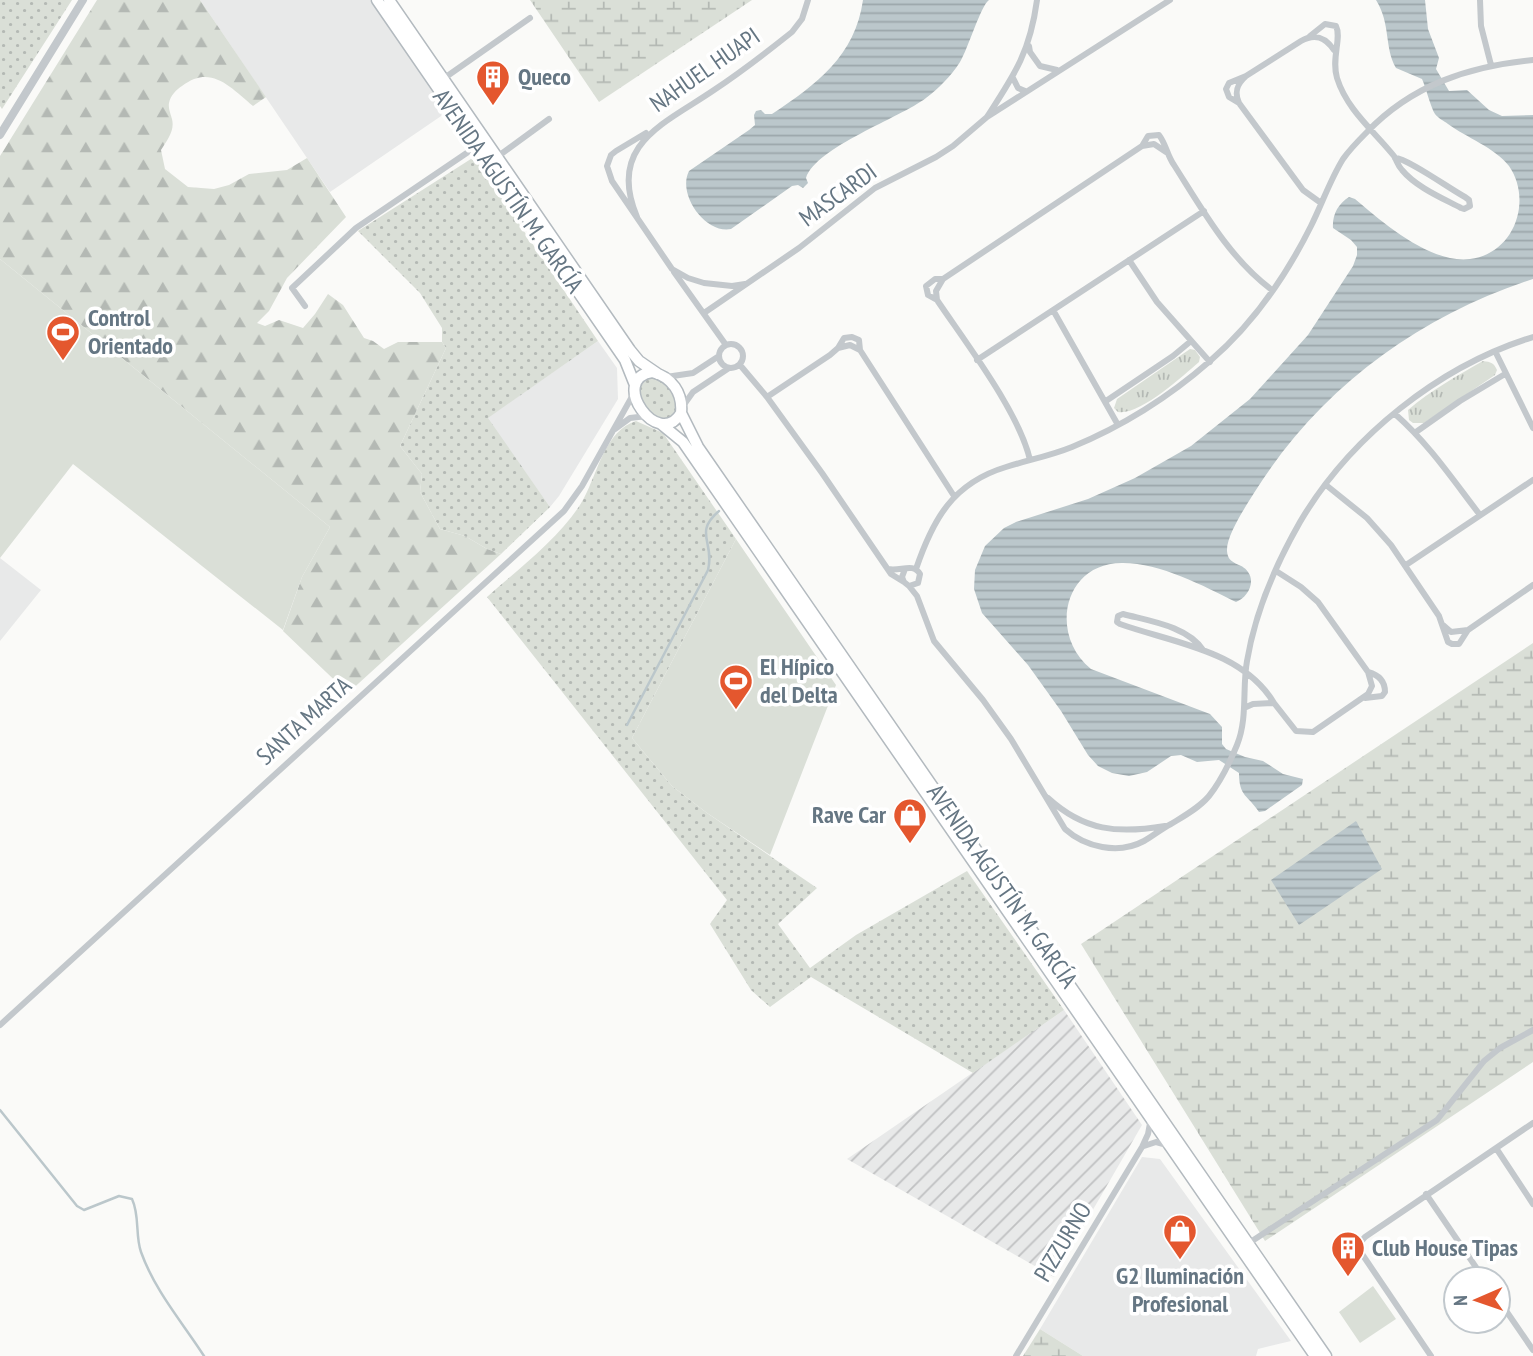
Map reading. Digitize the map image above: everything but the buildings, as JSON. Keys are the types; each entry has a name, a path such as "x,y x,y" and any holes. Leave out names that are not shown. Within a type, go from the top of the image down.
{"main road":[{"name":"AVENIDA AGUSTÍN M. GARCÍA","path":"377,0 625,360 634,388"},
{"name":"AVENIDA AGUSTÍN M. GARCÍA","path":"391,1 630,350 639,361 661,375"},
{"path":"646,373 661,375 675,387 682,411 672,423 661,424 647,416 639,407 634,388 638,379 646,373"},
{"name":"AVENIDA AGUSTÍN M. GARCÍA","path":"682,411 698,447 1326,1356"},
{"name":"AVENIDA AGUSTÍN M. GARCÍA","path":"661,424 682,442 1315,1356"}],"street":[{"path":"0,135 83,0"},
{"name":"NAHUEL HUAPI","path":"636,217 630,197 631,167 644,139 653,129 713,91 792,32 802,19 808,0"},
{"path":"987,117 1021,62 1037,0"},
{"path":"987,117 1170,0"},
{"path":"1480,0 1481,26 1491,65"},
{"path":"443,79 530,18"},
{"path":"1321,203 1303,190 1240,103 1229,97 1226,89 1232,80 1246,76 1325,24 1336,26 1339,32 1333,60 1338,82 1369,130 1395,158 1402,171 1461,208 1469,206 1469,200 1465,197 1432,179 1406,159 1395,158"},
{"path":"1310,36 1324,39 1334,50"},
{"path":"1028,43 1030,52 1044,72 1040,81"},
{"path":"1021,62 1034,59"},
{"path":"916,569 932,527 954,496 988,474 1071,447 1118,425 1175,391 1210,362 1243,329 1272,290 1298,251 1342,160 1387,111 1422,89 1448,77 1491,65 1533,60"},
{"path":"1040,66 1059,70"},
{"path":"1013,78 1018,88 1024,91"},
{"name":"MASCARDI","path":"704,313 799,248 875,188 936,157 987,117"},
{"path":"497,157 548,119"},
{"path":"653,129 611,155 607,166 612,181 726,345"},
{"path":"1030,460 1018,429 937,300 936,291 943,279 1142,146 1154,144 1166,152 1238,259 1272,290"},
{"path":"305,306 292,288 340,241 477,146"},
{"path":"977,360 1204,211"},
{"path":"1129,260 1157,302 1210,362"},
{"path":"672,269 704,283 732,286 747,284"},
{"path":"1053,310 1118,425"},
{"path":"740,365 768,397 894,577 918,596 934,641 988,706 1065,829 1078,839 1097,846 1114,848 1135,845 1204,801 1225,771 1241,733 1245,671 1257,621 1276,571 1301,521 1326,485 1355,451 1395,414 1436,383 1495,351 1533,337"},
{"path":"768,397 838,348 844,338 859,340 860,350 954,496"},
{"path":"1106,401 1191,341"},
{"path":"682,411 693,392 729,368 740,365 744,357 741,349 734,344 721,349 719,356 721,363 729,368"},
{"path":"1495,351 1533,428"},
{"path":"661,375 683,376 693,373 719,356"},
{"path":"1416,432 1505,374"},
{"name":"SANTA MARTA","path":"0,1025 564,511 582,486 614,430 634,388"},
{"path":"1395,414 1416,432 1480,515"},
{"path":"614,430 629,418 647,416"},
{"path":"1406,565 1533,480"},
{"path":"1326,485 1372,524 1406,565 1443,625 1451,632 1468,630"},
{"path":"888,569 916,569 920,574 921,605"},
{"path":"905,569 902,574 906,584"},
{"path":"1203,650 1192,637 1171,628 1128,615 1118,616 1117,622 1123,626 1203,650 1245,671 1260,682 1292,727 1307,733 1313,732 1371,691 1368,672 1318,602 1276,571"},
{"path":"906,584 915,585 920,580"},
{"path":"1443,625 1445,638 1452,644 1462,641 1468,630 1533,585"},
{"path":"1364,698 1378,698 1385,692 1383,681 1368,672"},
{"path":"1244,708 1253,704 1274,703"},
{"path":"1044,794 1069,814 1101,828 1130,830 1167,826"},
{"path":"1097,846 1101,828"},
{"path":"1249,1243 1437,1120 1484,1061 1500,1048 1533,1030"},
{"name":"PIZZURNO","path":"1016,1356 1142,1147 1151,1118"},
{"path":"1431,1356 1362,1254 1359,1244 1426,1194 1533,1124"},
{"path":"1142,1147 1156,1142 1170,1146"},
{"path":"1496,1148 1533,1204"},
{"path":"1426,1194 1474,1265"},
{"path":"1512,1319 1533,1350"}],"shaded area":[{"path":"200,0 370,0 447,112 330,192"},
{"path":"863,0 989,0 982,10 960,62 931,94 825,155 813,166 806,178 808,183 803,188 792,186 731,229 721,229 703,219 690,201 686,180 689,171 755,125 756,111 772,114 818,80 843,53 852,37"},
{"path":"1376,0 1425,0 1428,29 1439,58 1436,69 1449,91 1467,90 1489,110 1502,116 1533,115 1533,279 1490,295 1411,336 1374,361 1309,421 1254,493 1230,537 1228,556 1245,569 1251,581 1247,594 1240,600 1236,602 1167,571 1123,563 1103,566 1087,574 1076,587 1069,602 1067,620 1070,638 1078,654 1091,669 1210,714 1222,727 1222,744 1226,749 1263,761 1283,774 1303,779 1302,785 1265,811 1259,812 1242,791 1239,773 1219,760 1197,762 1181,755 1171,756 1147,772 1129,776 1112,773 1098,766 1028,665 982,613 974,589 975,570 985,546 1004,528 1088,499 1135,478 1191,446 1250,399 1308,335 1353,266 1357,247 1333,228 1336,210 1349,197 1408,240 1424,249 1455,259 1485,255 1508,237 1519,209 1516,180 1509,166 1488,148 1438,117 1422,79 1396,68 1390,52 1384,18"},
{"path":"598,341 617,368 618,399 550,507 487,418"},
{"path":"0,558 41,590 0,641"},
{"path":"1356,821 1382,869 1299,925 1271,880"},
{"path":"1064,1010 1142,1125 1054,1277 847,1159"},
{"path":"1142,1157 1160,1159 1291,1341 1258,1349 1256,1356 1083,1356 1040,1329"}],"green space":[{"path":"0,0 72,0 2,109 0,106"},
{"path":"97,0 200,0 266,97 253,106 228,86 211,78 202,77 180,87 169,103 173,123 170,135 161,150 165,169 188,187 214,189 229,185 249,174 287,170 307,158 346,217 287,278 269,311 257,323 265,326 279,320 303,328 328,294 343,305 364,338 384,349 398,342 442,342 446,348 400,446 422,474 420,492 440,529 465,536 501,554 348,693 283,631 302,577 330,527 0,259 0,156"},
{"path":"530,0 752,0 599,102"},
{"path":"474,157 598,341 488,418 550,507 501,554 465,536 440,529 420,492 422,474 400,446 446,348 442,342 442,328 420,293 358,231"},
{"name":"Control Orientado","path":"0,259 330,527 302,577 283,630 73,464 0,558"},
{"path":"1190,349 1195,350 1200,357 1199,362 1172,385 1149,402 1127,412 1118,412 1114,408 1117,399"},
{"path":"1483,361 1495,366 1495,375 1424,423 1413,423 1409,420 1408,410"},
{"path":"648,378 661,381 670,388 677,411 672,417 658,418 648,412 639,388"},
{"path":"636,421 663,433 736,539 632,738 672,786 817,888 778,924 810,968 856,935 967,871 1064,1010 973,1073 811,977 770,1007 751,990 710,924 727,900 487,597 540,551 565,525 584,498 610,443 625,426"},
{"name":"El Hípico del Delta","path":"736,539 836,685 770,855 672,786 632,738"},
{"path":"1533,643 1533,1062 1265,1241 1081,944"},
{"path":"1373,1286 1396,1319 1360,1343 1339,1312"},
{"path":"1040,1329 1083,1356 1023,1356"}],"waterway":[{"path":"627,725 708,570 707,526 719,511"},
{"path":"0,1110 77,1206 84,1210 119,1196 132,1199 139,1246 147,1266 161,1293 204,1356"}],"place":[{"name":"Queco","path":"493,107"},
{"name":"Control Orientado","path":"63,362"},
{"name":"El Hípico del Delta","path":"736,711"},
{"name":"Rave Car","path":"910,845"},
{"name":"G2 Iluminación Profesional","path":"1180,1261"},
{"name":"Club House Tipas","path":"1348,1278"}]}
